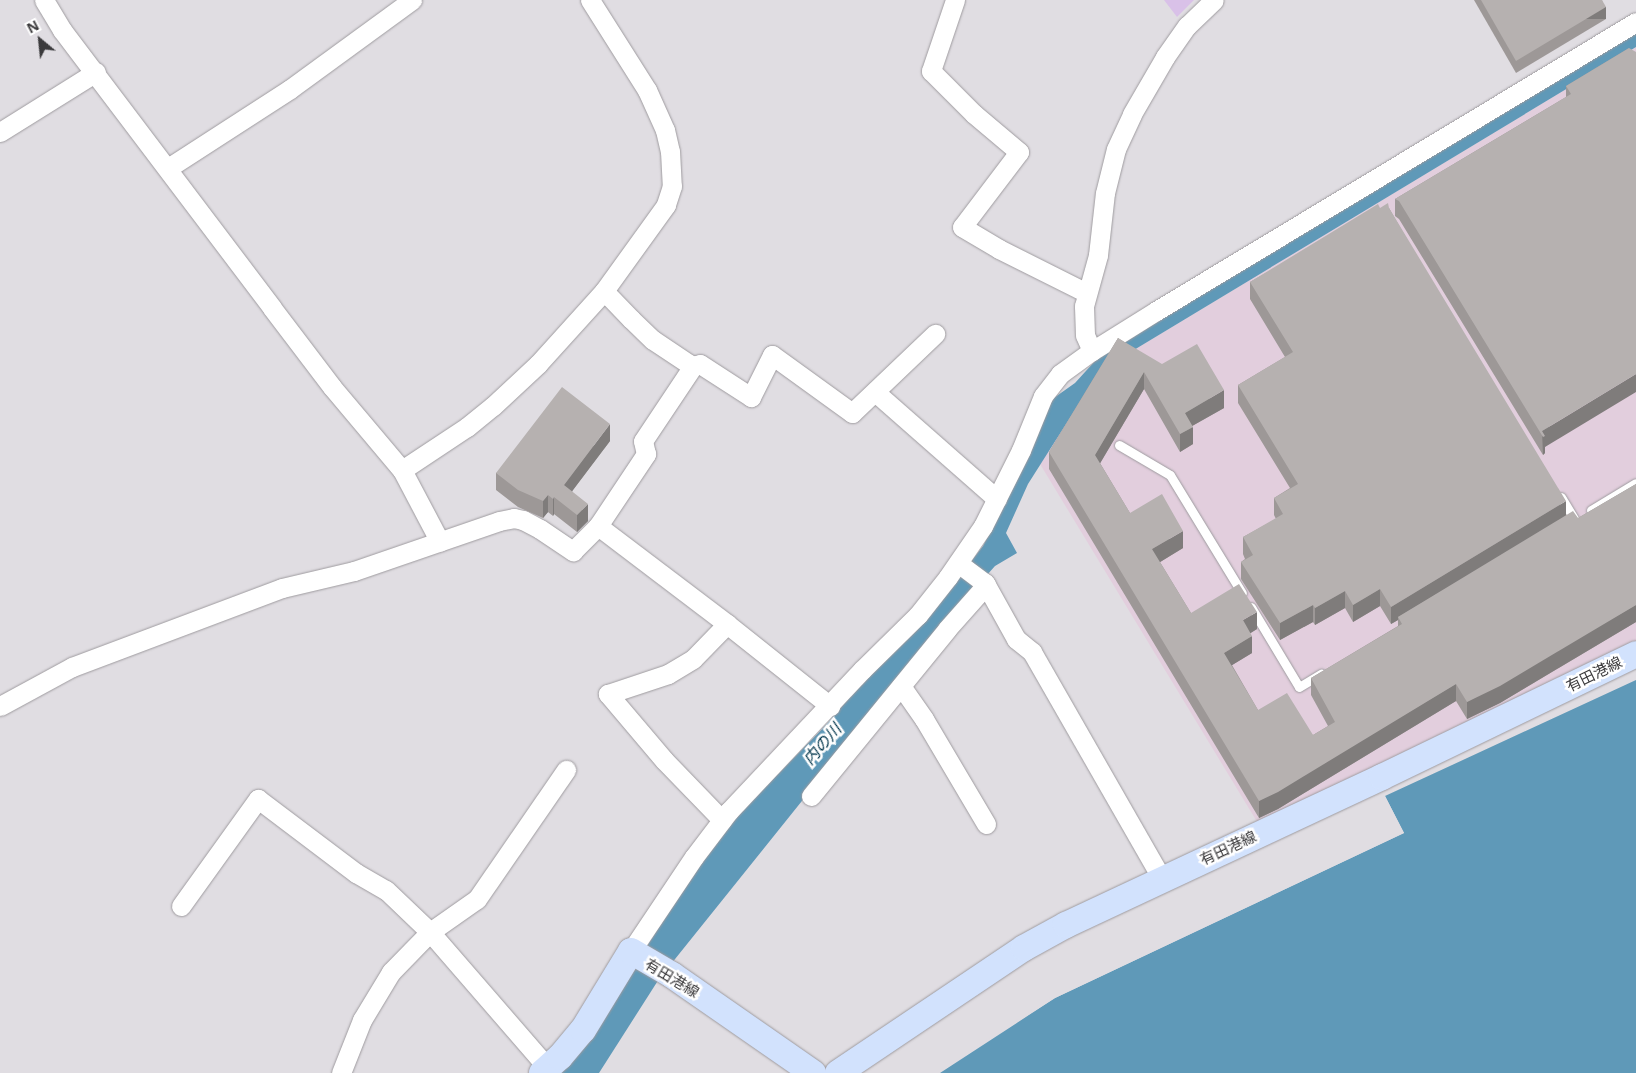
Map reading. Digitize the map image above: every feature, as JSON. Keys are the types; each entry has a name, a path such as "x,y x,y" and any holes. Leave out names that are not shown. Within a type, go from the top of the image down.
{"main road":[{"name":"有田港線","path":"838,1073 1024,948 1066,925 1382,777 1636,654"},
{"name":"有田港線","path":"545,1070 583,1030 635,954 668,973 813,1073"}],"street":[{"path":"44,0 62,30 96,72 326,379 402,470 440,542"},
{"path":"168,168 216,135 290,89 412,0"},
{"path":"402,470 467,427 493,406 538,364 604,291 666,204 672,186 672,171 665,130 647,90 590,0"},
{"path":"955,0 931,71 974,114 1019,152 962,227 998,249 1087,293"},
{"path":"1092,351 1084,328 1087,293 1098,255 1105,193 1116,149 1132,114 1165,57 1187,26 1214,0"},
{"path":"635,954 694,857 722,820 755,782 918,615 961,564 997,499 1047,389 1066,368 1636,22"},
{"path":"0,132 96,72"},
{"path":"604,291 653,340 693,366"},
{"path":"0,706 72,667 282,588 354,570 514,518 540,529 573,551 598,526 646,454 643,441 693,366 700,364 751,396 772,355 852,413 935,334"},
{"path":"875,392 997,499"},
{"path":"598,526 727,624 830,706"},
{"path":"961,564 986,584 1016,639 1032,652 1162,879"},
{"path":"812,796 986,584"},
{"path":"722,820 664,760 608,694 668,674 693,658 727,624"},
{"path":"901,686 924,718 986,824"},
{"path":"341,1073 354,1039 374,998 391,972 430,932 477,899 566,770"},
{"path":"181,906 258,799 356,873 386,890 430,932 545,1070"}],"lane":[{"path":"1119,445 1170,475 1299,687 1333,667"},
{"path":"1566,526 1636,484"},
{"path":"1554,486 1575,520"}],"shaded area":[{"path":"1164,0 1194,0 1177,17"},
{"path":"1636,47 1636,643 1259,825 1040,464 1087,391 1119,359"}],"water":[{"name":"内の川","path":"1636,28 1636,47 1119,359 1087,391 1028,484 1006,533 1017,553 995,566 952,614 659,979 599,1073 557,1073 615,997 693,873 733,820 827,724 855,691 923,624 983,546 1018,478 1051,400 1075,383 1105,350"},
{"path":"1636,680 1636,1073 940,1073 1055,998 1404,833 1385,796"}],"pier":[{"path":"1385,796 1404,833 1055,998 937,1073 1054,995 1401,832 1382,797"}],"building":[{"path":"1481,0 1602,0 1606,7 1516,61"},
{"path":"1629,48 1636,52 1636,374 1542,431 1545,436 1543,437 1399,201 1395,199 1571,94 1566,86"},
{"path":"1388,203 1389,208 1566,501 1391,607 1380,589 1353,605 1345,591 1315,608 1313,605 1280,623 1241,562 1253,555 1243,537 1283,514 1274,498 1298,484 1238,385 1293,352 1250,282 1378,204 1380,208"},
{"path":"1118,338 1162,364 1197,344 1224,390 1185,413 1193,427 1180,434 1144,372 1095,455 1130,513 1162,494 1183,531 1152,549 1191,613 1239,584 1257,612 1243,620 1252,636 1224,653 1258,710 1287,693 1313,735 1335,722 1311,678 1402,624 1398,617 1573,511 1578,518 1636,484 1636,605 1500,686 1467,702 1456,684 1278,792 1259,801 1049,452"},
{"path":"562,387 610,424 564,485 588,504 577,515 554,497 553,499 548,495 543,501 518,490 496,473"}]}
